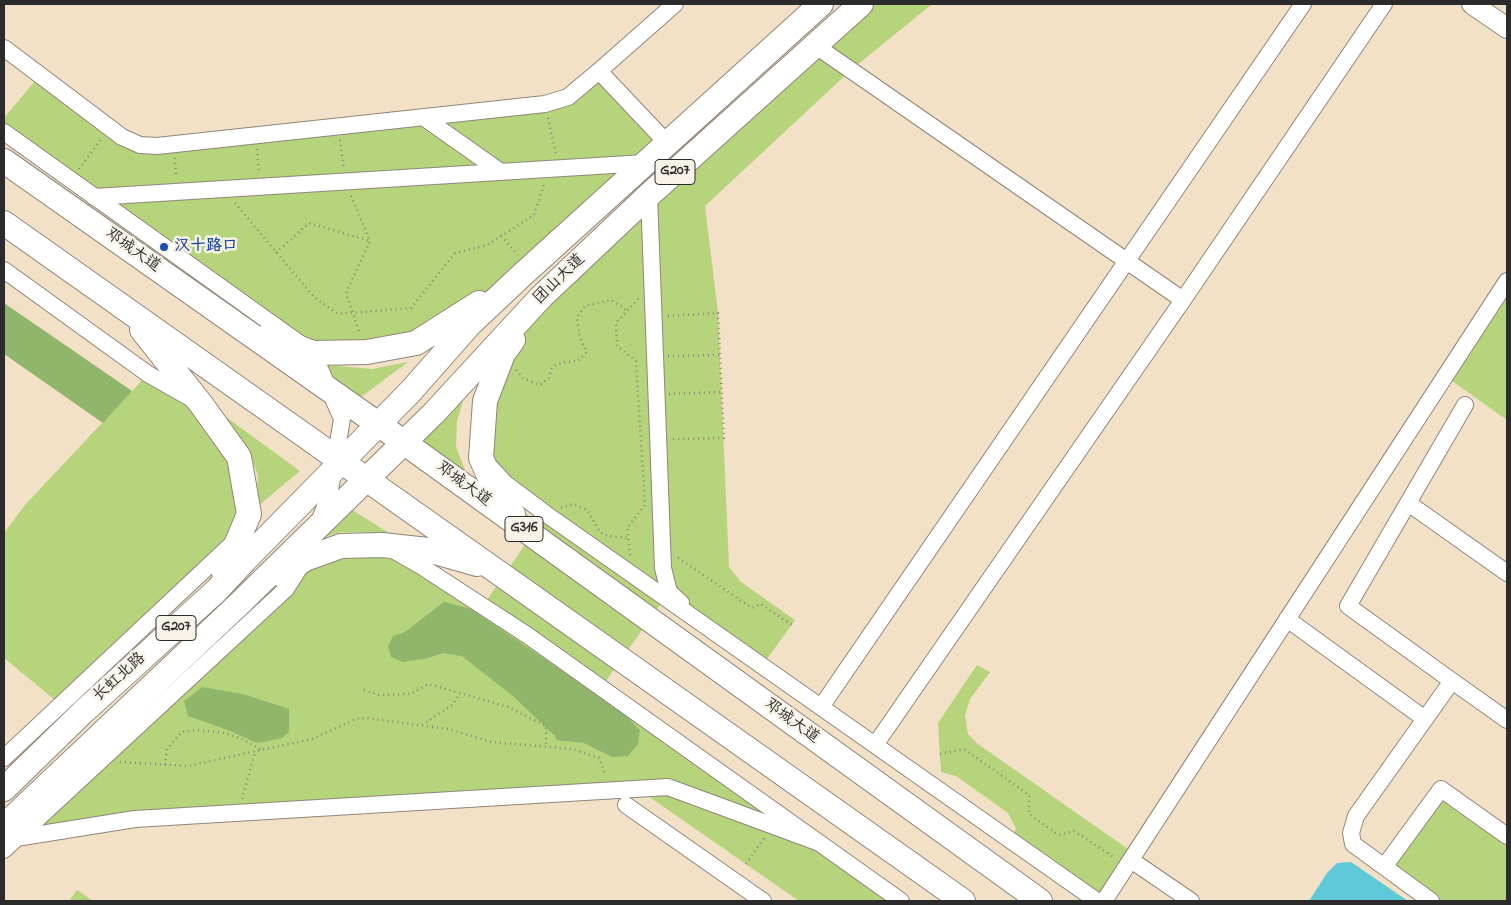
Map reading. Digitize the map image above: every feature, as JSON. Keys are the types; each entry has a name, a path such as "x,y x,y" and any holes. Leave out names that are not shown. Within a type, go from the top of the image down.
{"highway":[{"name":"团山大道","path":"342,462 470,324 821,4"},
{"name":"团山大道","path":"272,570 404,442 548,291 649,195 816,46 860,4"},
{"name":"邓城大道","path":"4,161 379,424 1040,901"},
{"path":"4,223 963,901"},
{"path":"234,323 313,353 367,352 416,343 526,271"},
{"path":"526,531 498,496 481,458 485,401 503,354 548,291"},
{"path":"126,309 201,404 239,458 249,514 216,591"},
{"name":"长虹北路","path":"4,789 83,712 216,591 342,462"},
{"path":"239,604 305,559 341,546 382,545 428,550 495,570"},
{"name":"长虹北路","path":"10,832 272,570"}],"main road":[{"path":"1472,4 1507,28"}],"street":[{"path":"6,52 122,137 140,145 157,146 545,104 568,97 675,4"},
{"path":"821,707 1303,4"},
{"path":"875,745 1183,300 1384,4"},
{"path":"816,46 1183,300"},
{"path":"599,71 667,143"},
{"path":"423,117 501,172"},
{"path":"4,132 313,353 342,419 329,496 305,559 286,590 99,761 10,832 4,850"},
{"path":"94,197 645,163"},
{"path":"649,195 650,286 663,568 669,592 702,623"},
{"path":"5,274 148,374 201,404"},
{"path":"1104,901 1507,281"},
{"path":"1464,405 1348,606 1507,720"},
{"path":"481,458 506,484 546,514 875,745 1080,896 1097,901"},
{"path":"1408,503 1507,573"},
{"path":"4,758 240,536"},
{"path":"382,545 421,566 527,635 901,901"},
{"path":"1288,619 1425,719"},
{"path":"1431,901 1353,844 1351,833 1356,816 1452,681"},
{"path":"10,832 134,818 668,787 817,842"},
{"path":"1384,867 1441,789 1507,836"},
{"path":"626,805 763,901"},
{"path":"1129,863 1191,901"}],"path":[{"path":"222,189 314,297 338,314 411,308 455,253 487,245 534,215 555,168 545,104"},
{"path":"339,126 345,181 370,241 346,293 367,352"},
{"path":"72,180 109,128"},
{"path":"256,136 260,186"},
{"path":"174,144 177,192"},
{"path":"276,253 309,223 370,241"},
{"path":"501,236 526,271"},
{"path":"630,557 627,528 645,505 636,361 616,346 616,323 650,286"},
{"path":"503,354 524,379 540,385 549,378 552,367 564,362 578,361 587,352 580,338 577,318 585,306 611,300 628,311"},
{"path":"652,317 718,313 724,438 657,439"},
{"path":"654,356 720,355"},
{"path":"655,394 722,392"},
{"path":"546,514 573,504 587,510 600,532 608,536 628,538"},
{"path":"662,547 752,608 761,604 792,625"},
{"path":"364,690 379,695 412,694 428,684 508,707 546,726 546,747"},
{"path":"421,725 452,705 460,694"},
{"path":"99,761 187,766 312,739 356,719 367,718 448,729 492,742 572,749 599,758 612,790"},
{"path":"165,765 167,749 182,732 199,730 225,733 240,738 262,750"},
{"path":"940,754 964,748 1029,795 1028,814 1059,835 1074,830 1129,863"},
{"path":"238,812 255,752"},
{"path":"746,864 774,826"}],"green space":[{"path":"861,4 932,4 851,70 705,206 718,313 729,567 741,582 795,620 762,666 669,592 601,688 901,901 799,901 638,789 135,819 16,838 99,761 305,559 382,545 483,606 546,514 481,458 485,401 541,297"},
{"path":"599,71 667,143 522,275 416,343 313,353 4,132 4,118 40,75 140,145 545,104"},
{"path":"1507,281 1507,420 1445,376"},
{"path":"4,303 132,391 103,423 4,354"},
{"path":"408,362 357,400 304,363 372,369"},
{"path":"148,374 201,404 239,457 240,536 61,705 4,658 4,533 25,505"},
{"path":"466,391 457,421 456,447 470,483 416,440"},
{"path":"226,417 300,471 257,507 258,475 250,455"},
{"path":"349,508 389,533 341,532 309,542"},
{"path":"444,602 471,609 621,711 640,730 638,744 628,756 612,757 584,743 556,740 555,736 514,697 462,656 443,653 428,658 403,662 391,657 388,646 393,636 405,632"},
{"path":"977,665 990,672 970,699 965,716 968,734 978,744 1135,854 1104,901 1009,840 1016,829 1008,813 956,776 941,772 938,723"},
{"path":"202,687 243,694 289,709 289,732 282,738 257,743 228,730 188,716 184,701"},
{"path":"1441,789 1507,836 1507,901 1431,901 1384,867"},
{"path":"77,890 93,901 69,901"}],"water":[{"path":"1351,862 1408,901 1309,901 1327,873 1337,863"}],"place":[{"name":"汉十路口","path":"164,247"}]}
